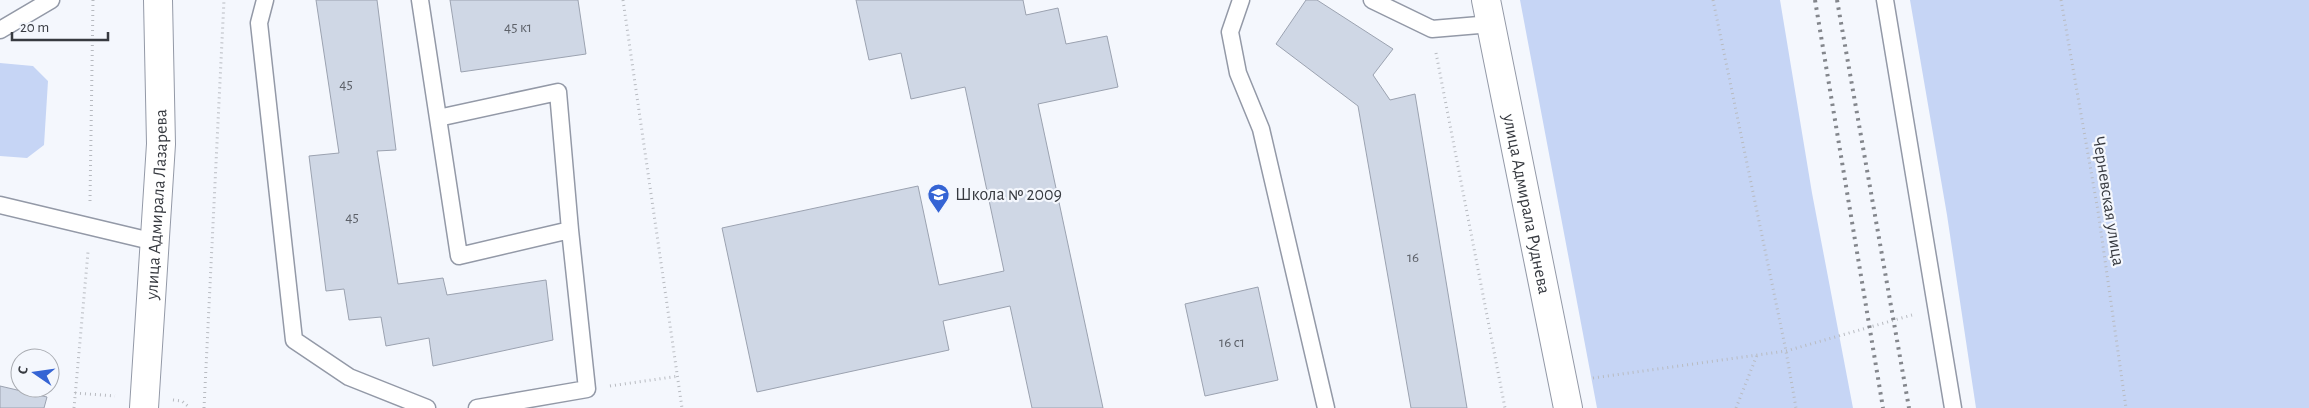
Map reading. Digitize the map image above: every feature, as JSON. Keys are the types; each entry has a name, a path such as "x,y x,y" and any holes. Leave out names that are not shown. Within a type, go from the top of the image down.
{"street":[{"name":"улица Адмирала Лазарева","path":"144,408 161,144 158,0"},
{"name":"улица Адмирала Руднева","path":"1488,12 1565,395"}],"lane":[{"path":"0,30 51,0"},
{"path":"265,0 259,23 294,340 349,377 427,408"},
{"path":"420,0 459,256 570,230"},
{"path":"1241,0 1230,32 1238,74 1261,129 1326,408"},
{"path":"1372,0 1432,29 1488,12"},
{"path":"1885,0 1953,408"},
{"path":"438,118 558,92 587,389 477,408"},
{"path":"0,205 155,242"}],"path":[{"path":"204,408 224,0"},
{"path":"623,0 682,408"},
{"path":"1713,0 1786,351 1796,408"},
{"name":"Черневская улица","path":"2061,0 2098,211 2126,408"},
{"path":"1432,29 1505,408"},
{"path":"1565,395 1757,355 1786,351 1935,308"},
{"path":"1736,408 1757,355"},
{"path":"587,389 678,376"}],"shaded area":[{"path":"1520,0 1780,0 1812,193 1853,408 1597,408"},
{"path":"1910,0 2309,0 2309,408 1976,408 1947,215"},
{"path":"0,63 33,66 48,81 44,145 27,158 0,156"}],"building":[{"path":"316,0 377,0 396,150 377,151 398,284 443,278 447,295 546,280 553,340 433,366 429,338 386,346 381,317 349,320 344,289 326,291 309,156 339,153"},
{"path":"450,0 578,0 586,54 461,72"},
{"path":"856,0 1023,0 1026,15 1058,8 1066,44 1107,36 1118,87 1038,104 1103,408 1032,408 1010,306 943,321 949,350 757,392 722,228 918,186 939,285 1004,271 965,87 911,99 901,53 869,60"},
{"path":"1306,0 1317,0 1393,49 1373,75 1390,100 1415,94 1467,408 1411,408 1358,106 1276,44"},
{"path":"1258,287 1278,380 1205,396 1185,304"},
{"path":"0,386 10,388 10,398 47,398 44,408 0,408"}],"railway":[{"path":"1815,0 1883,408"},
{"path":"1837,0 1909,408"}],"place":[{"name":"Школа № 2009","path":"939,213"}]}
